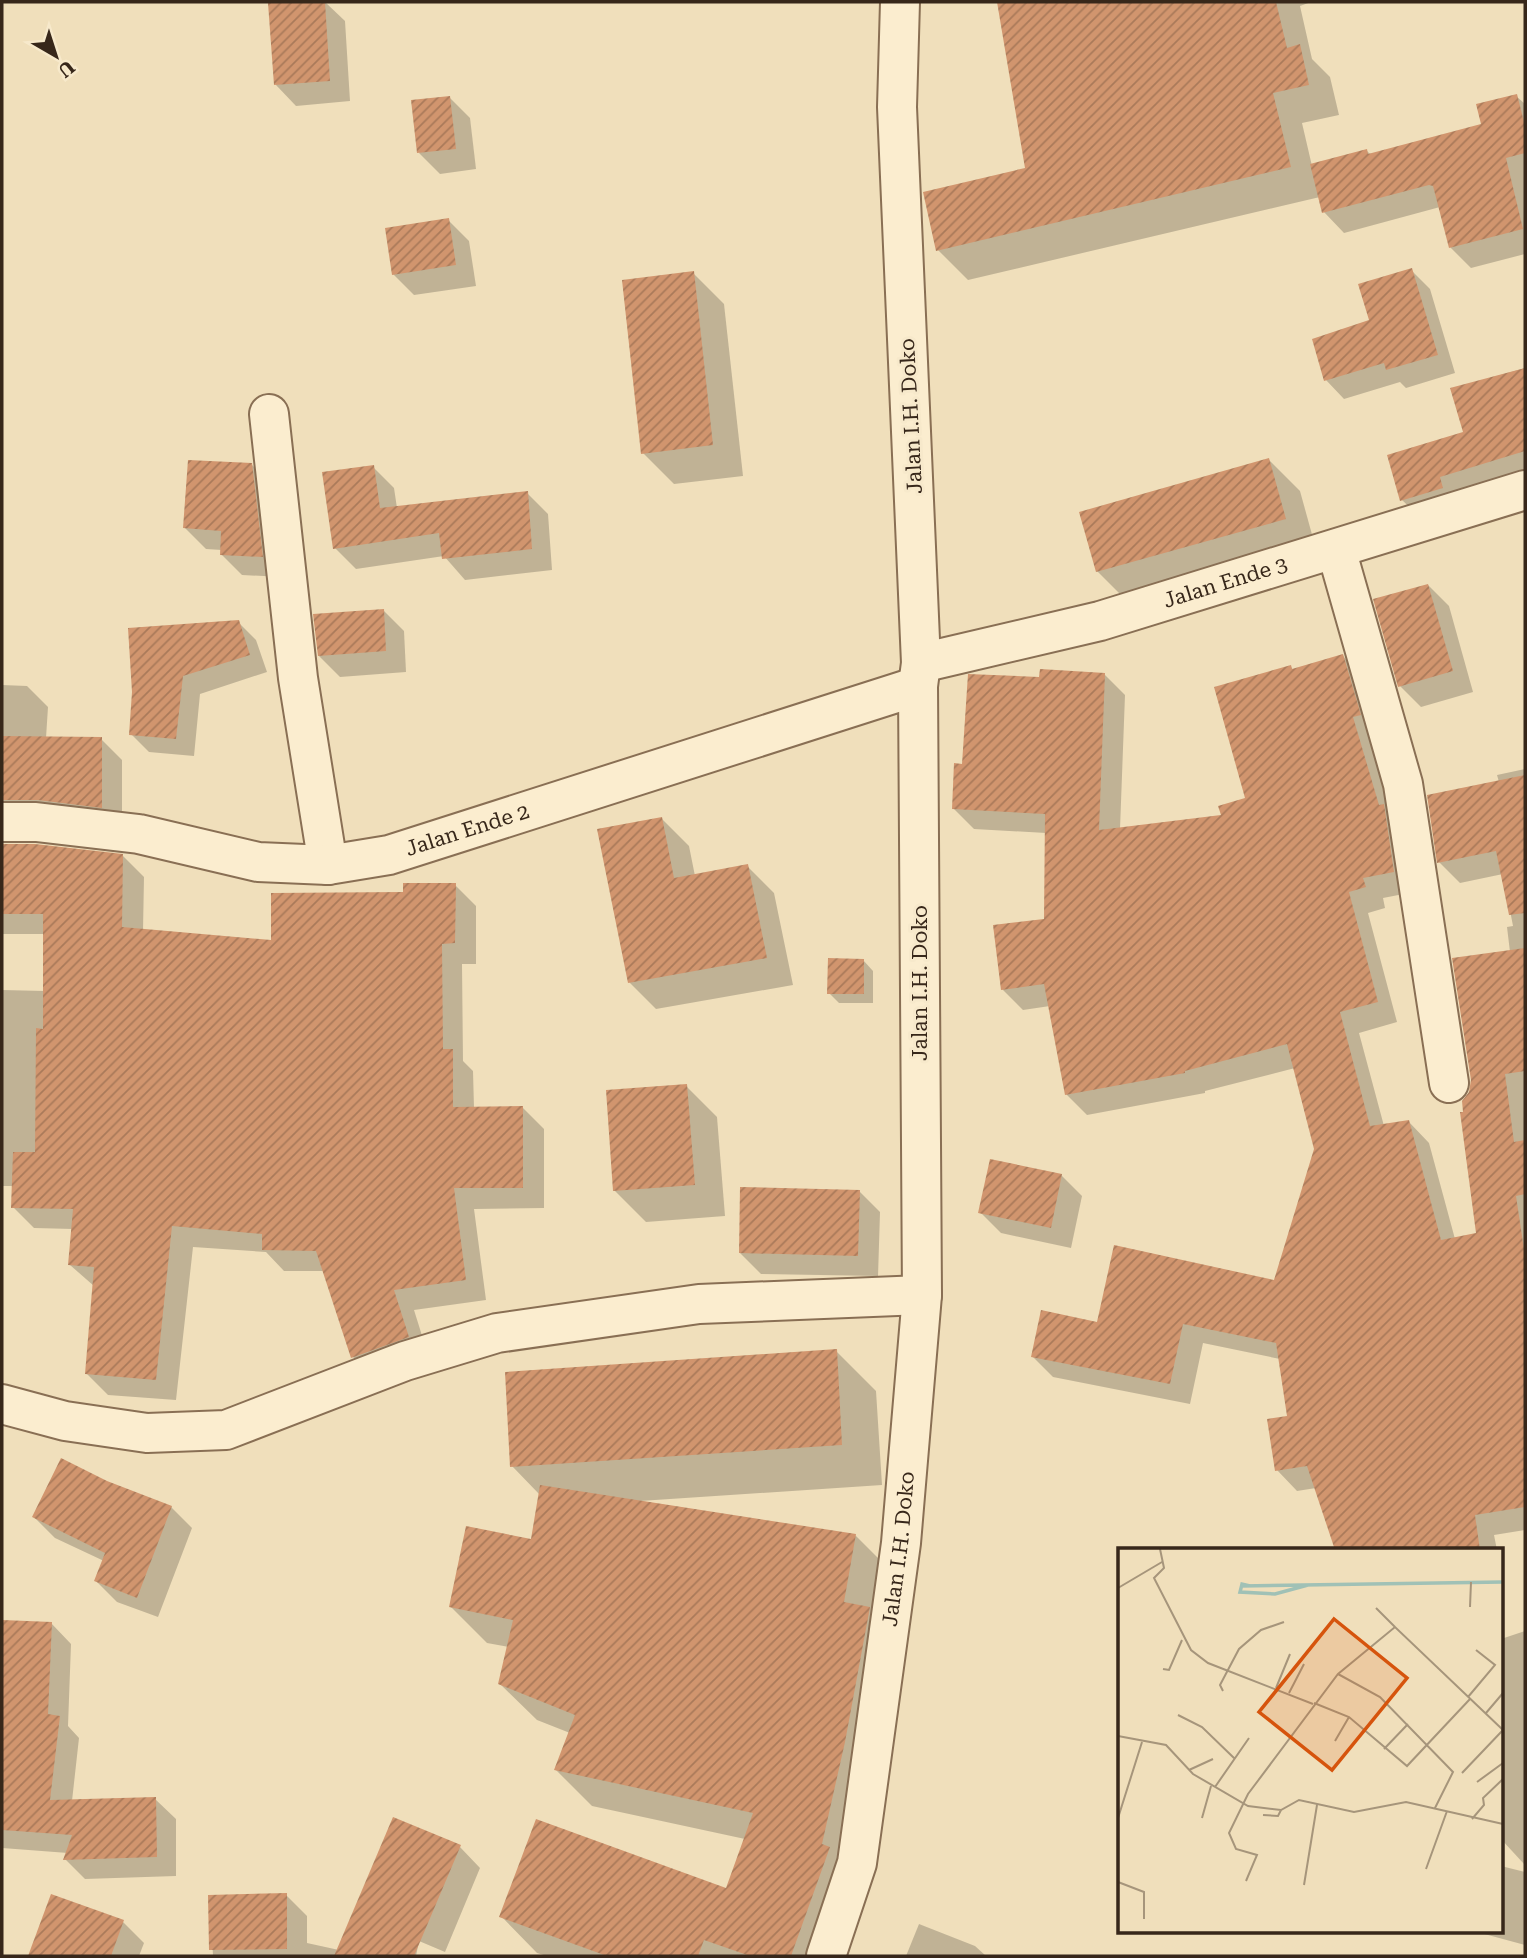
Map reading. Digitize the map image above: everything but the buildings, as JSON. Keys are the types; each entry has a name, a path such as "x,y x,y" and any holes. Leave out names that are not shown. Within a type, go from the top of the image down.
{"street":[{"name":"Jalan I.H. Doko","path":"826,1956 857,1863 901,1543 922,1295 919,674 897,107 900,2"},
{"path":"269,414 298,678 328,865"},
{"name":"Jalan Ende 3","path":"919,674 1525,491"},
{"path":"1336,549 1403,785 1449,1083"},
{"name":"Jalan Ende 2","path":"2,822 36,822 139,834 258,862 328,865 389,855 919,674"},
{"path":"2,1404 65,1421 147,1433 226,1430 405,1361 497,1333 699,1304 922,1295"}]}
